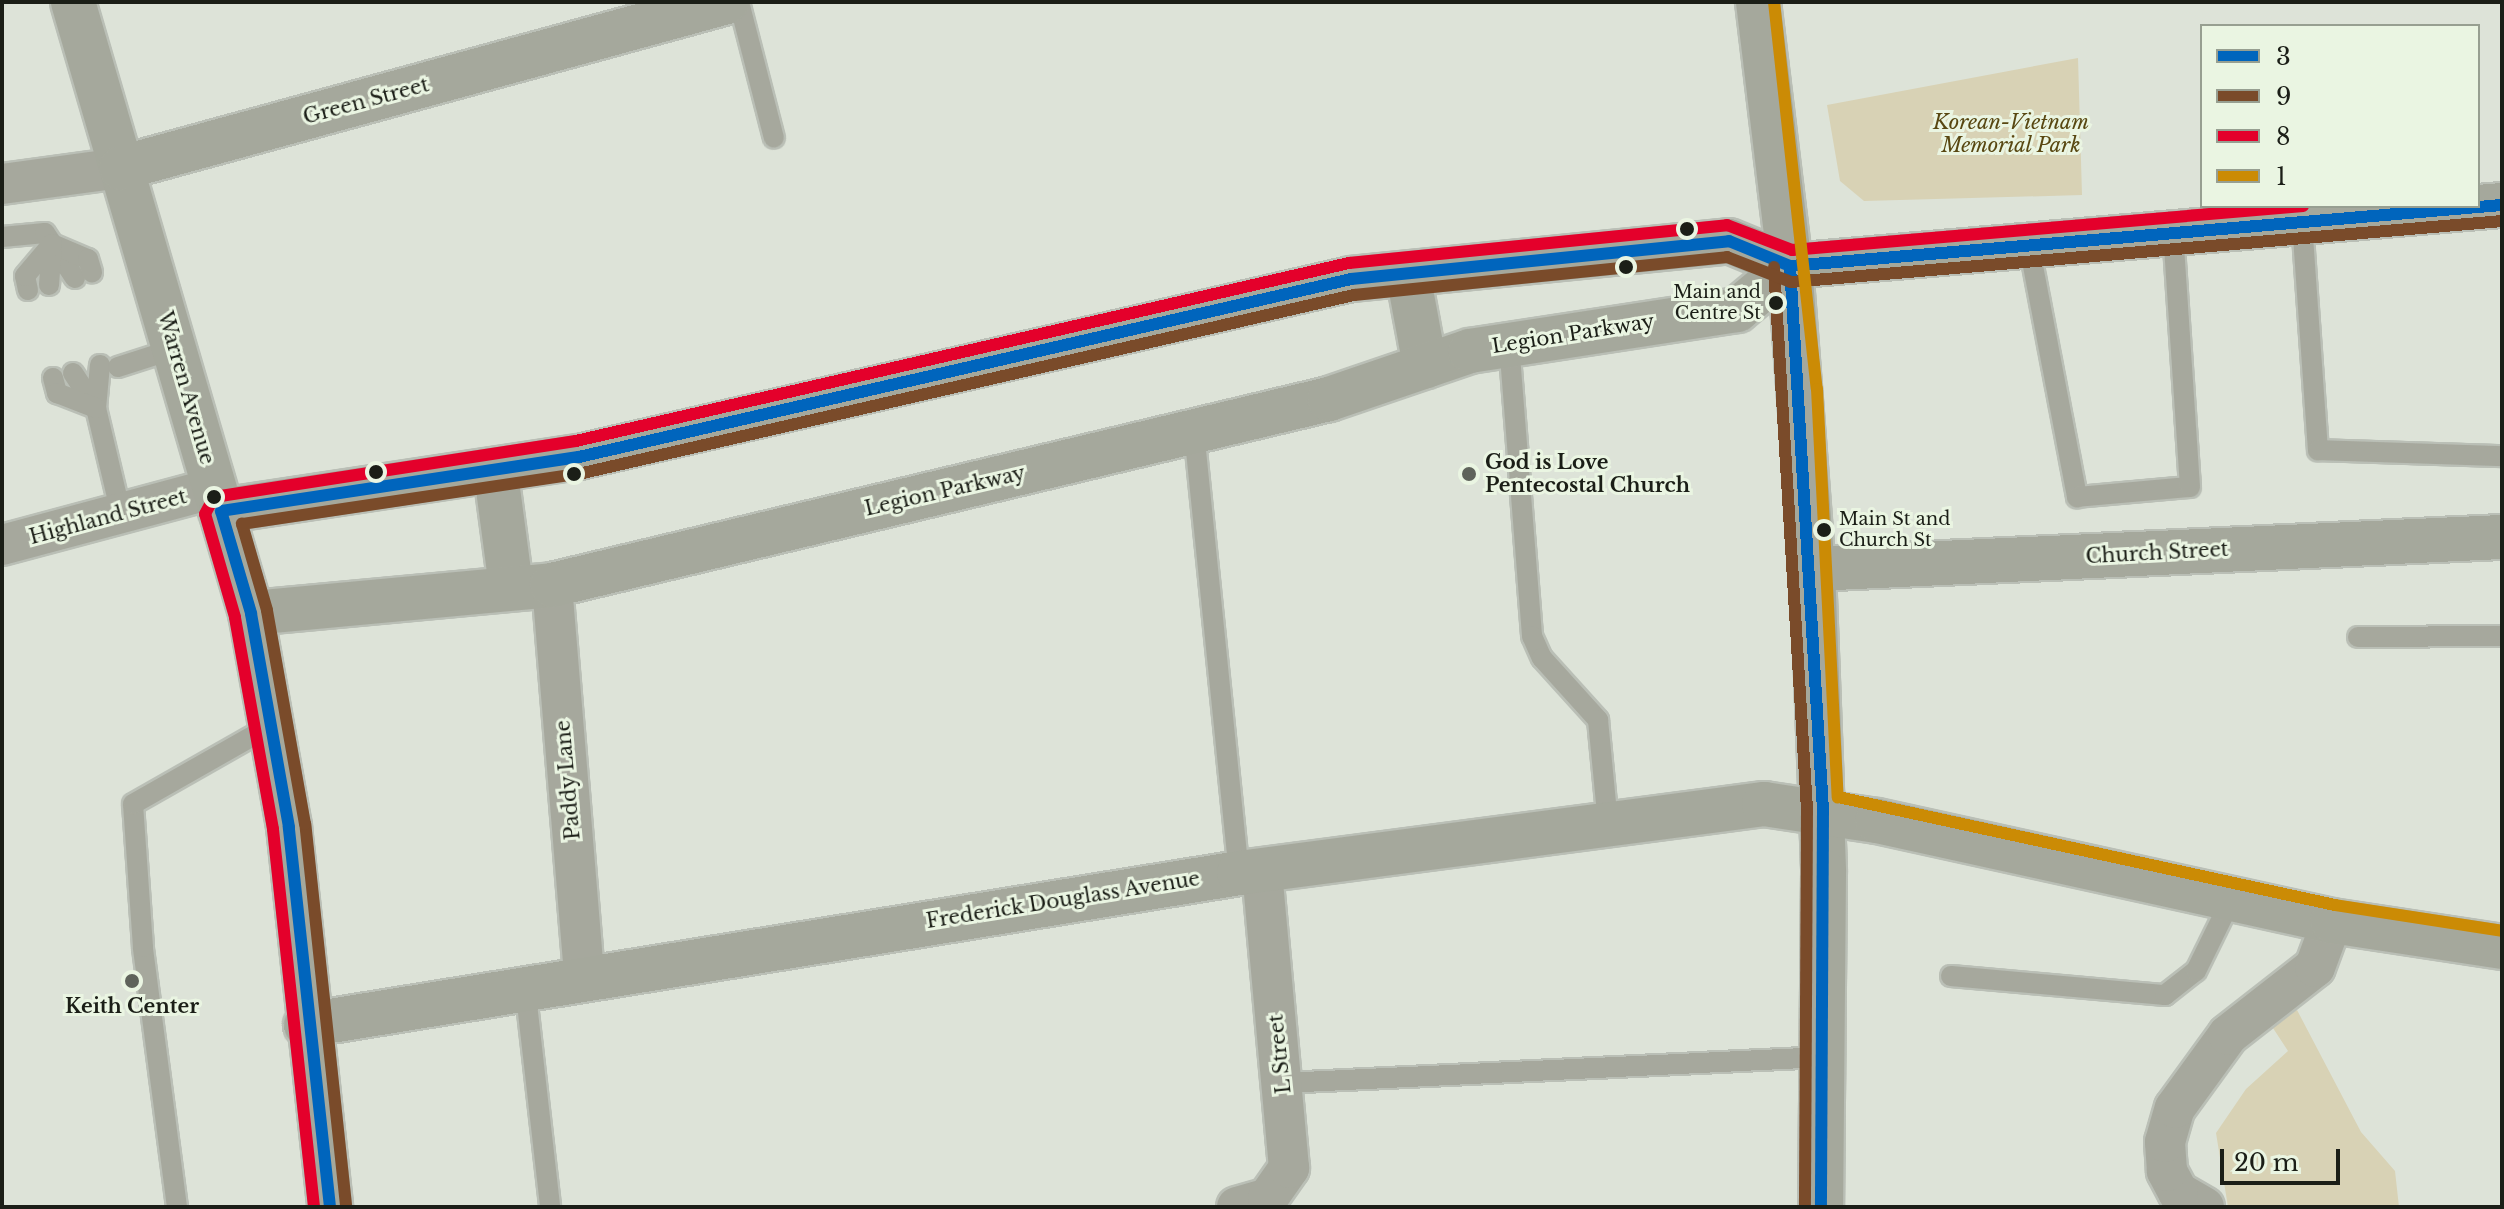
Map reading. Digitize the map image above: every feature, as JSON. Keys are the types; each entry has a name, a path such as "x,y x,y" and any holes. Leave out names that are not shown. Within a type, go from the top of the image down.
{"main road":[{"name":"Warren Avenue","path":"73,2 251,613 272,725 330,1207"},
{"name":"Green Street","path":"121,168 727,2"},
{"path":"1758,2 1790,266 1813,569 1823,810 1821,1207"},
{"path":"2480,207 2502,205"},
{"path":"218,499 496,474 1251,298 1408,274 1729,241 1790,266 2467,208"},
{"name":"Legion Parkway","path":"251,613 531,586 1194,431 1509,343 1737,310 1790,266"},
{"path":"1408,274 1425,366"},
{"path":"496,474 531,586"},
{"name":"Church Street","path":"1813,569 2502,537"},
{"name":"Frederick Douglass Avenue","path":"306,1025 584,975 1251,871 1764,804 1823,810 2332,921 2502,947"}],"street":[{"name":"Green Street","path":"2,184 121,168"},
{"name":"Highland Street","path":"2,545 121,514 218,499"},
{"name":"Paddy Lane","path":"531,586 584,975"},
{"name":"L Street","path":"1237,1207 1268,1198 1289,1168 1283,1083 1251,871"},
{"path":"2204,1207 2178,1192 2167,1171 2165,1142 2175,1108 2228,1035 2315,967 2332,921"}],"lane":[{"path":"739,2 774,138"},
{"path":"2302,222 2318,450 2502,456"},
{"path":"2,237 45,233 52,244 88,259 83,275"},
{"path":"2029,245 2077,497 2190,487 2173,233"},
{"path":"49,285 52,244"},
{"path":"28,290 25,276 52,244"},
{"path":"1509,343 1532,636 1542,658 1598,720 1608,823"},
{"path":"96,408 120,377 111,364 174,349"},
{"path":"63,376 57,393 96,408"},
{"path":"96,408 121,514"},
{"path":"1194,431 1251,871"},
{"path":"2358,637 2502,636"},
{"path":"177,1207 143,947 133,804 272,725"},
{"path":"1951,976 2165,995 2196,971 2231,900"},
{"path":"525,986 550,1207"},
{"path":"1283,1083 1824,1057"}],"green space":[{"name":"Korean-Vietnam Memorial Park","path":"2078,58 2082,195 1864,201 1840,181 1827,105"},
{"path":"2297,1010 2361,1132 2395,1171 2399,1207 2228,1207 2216,1133 2246,1089 2288,1051 2271,1025"}],"transit line":[{"name":"1","path":"1774,2 1817,389 1838,797 2335,905 2502,931"},
{"name":"3","path":"2480,207 2502,205"},
{"name":"8","path":"314,1207 273,829 235,617 205,514 214,497 576,441 1349,263 1727,225 1792,250 2280,208"},
{"name":"3","path":"330,1207 289,827 251,613 221,511 579,457 1351,279 1729,241 1790,266 2467,208"},
{"name":"9","path":"346,1205 305,824 267,610 242,524 583,473 1354,295 1727,257 1791,282 2502,221"},
{"name":"3","path":"1790,266 1823,810 1821,1207"},
{"name":"9","path":"1774,267 1807,810 1805,1207"}],"place":[{"name":"Main and Centre St","path":"1776,303"},
{"name":"God is Love Pentecostal Church","path":"1469,474"},
{"name":"Main St and Church St","path":"1824,530"},
{"name":"Keith Center","path":"132,981"}]}
